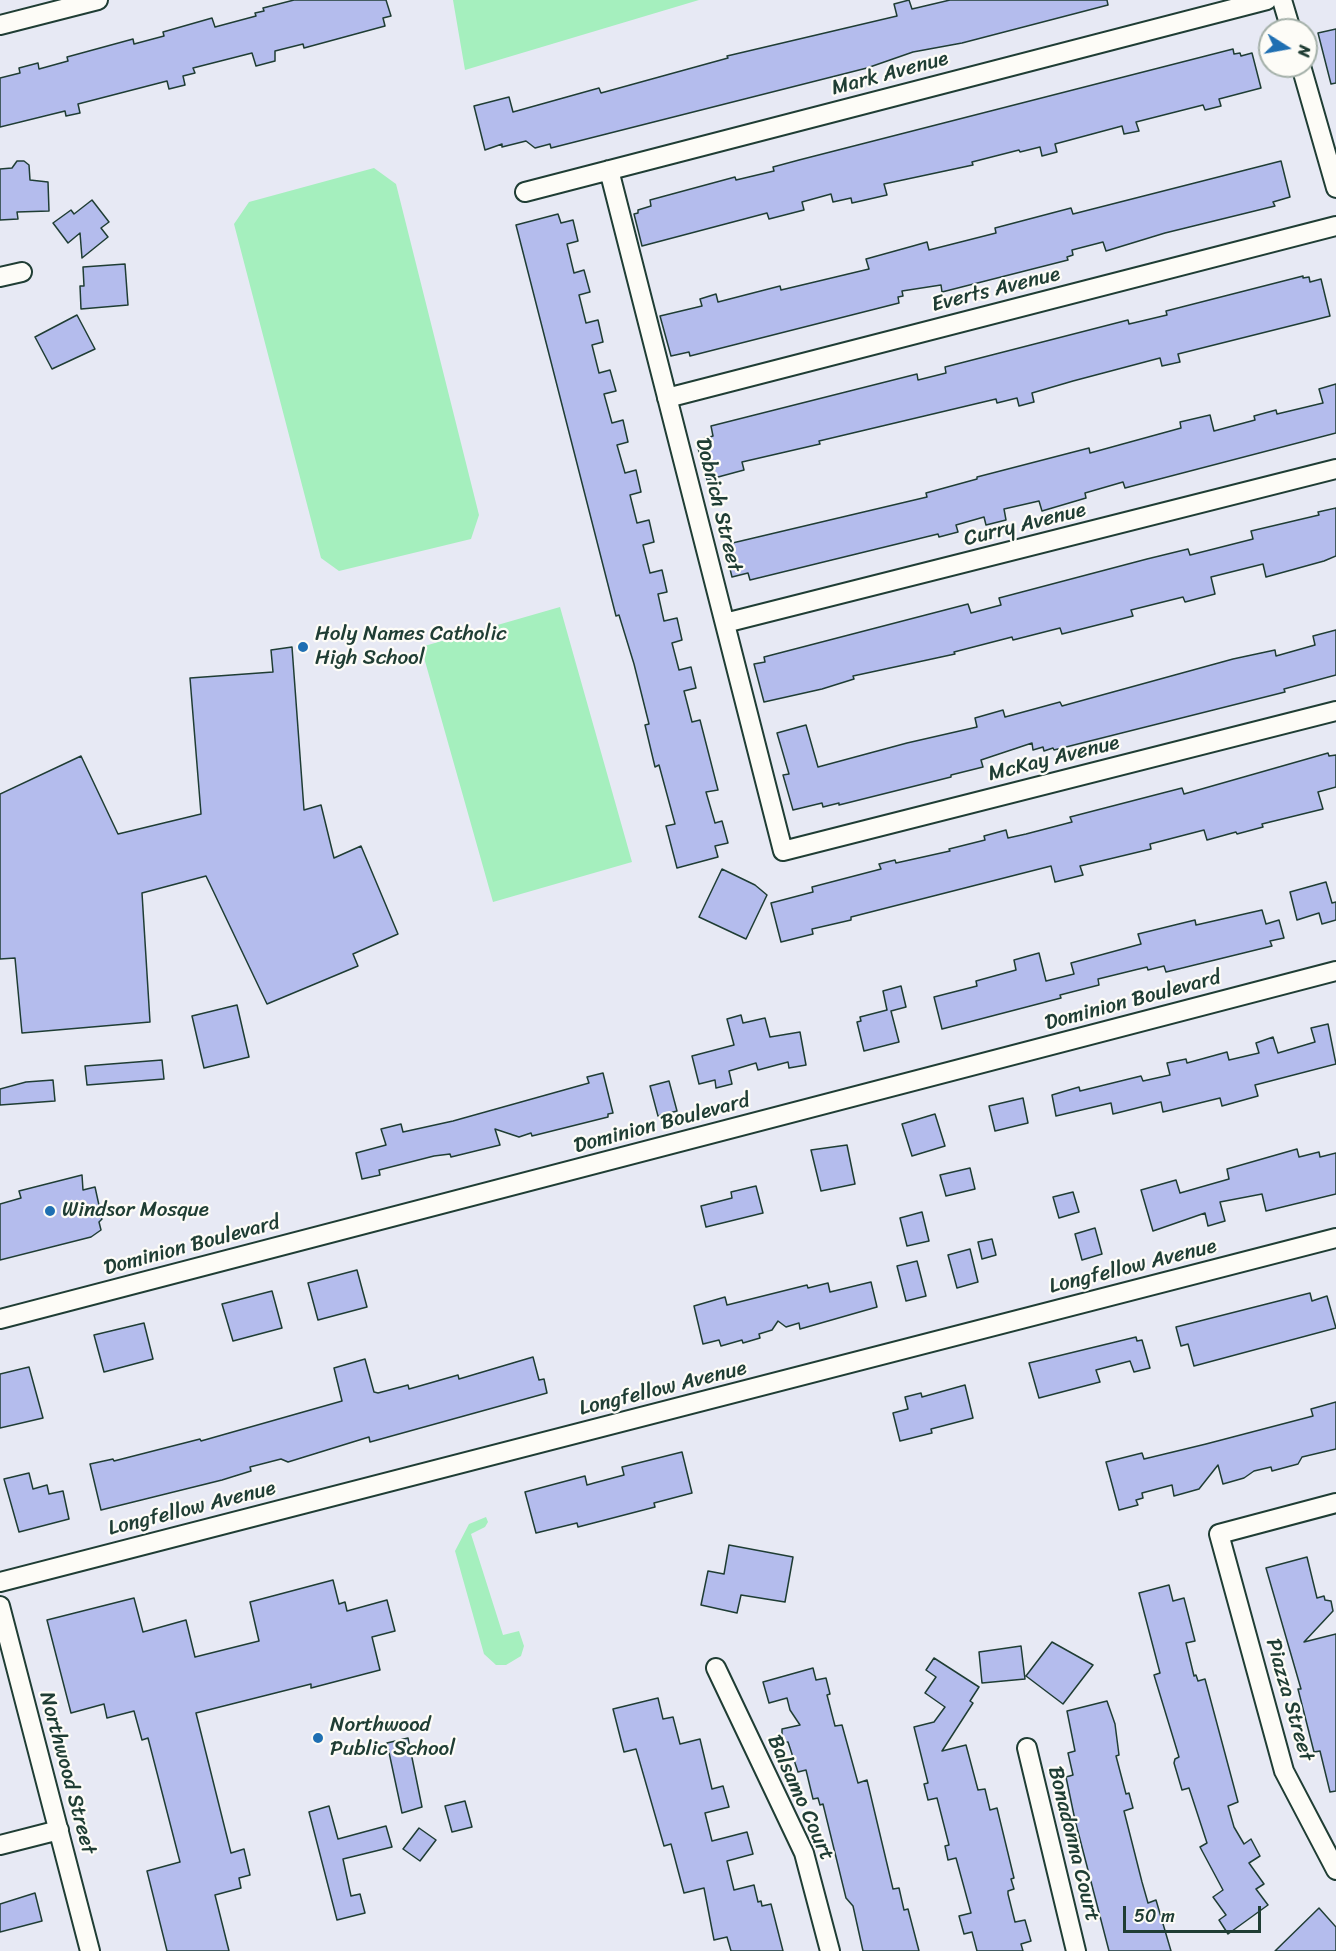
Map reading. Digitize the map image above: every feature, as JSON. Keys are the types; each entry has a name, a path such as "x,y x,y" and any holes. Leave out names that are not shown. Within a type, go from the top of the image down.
{"street":[{"path":"0,25 98,0"},
{"name":"Mark Avenue","path":"525,192 1267,0"},
{"path":"1282,0 1287,18"},
{"path":"1304,78 1336,188"},
{"name":"Dobrich Street","path":"609,170 783,851"},
{"name":"Everts Avenue","path":"667,398 1336,226"},
{"path":"0,277 22,272"},
{"name":"Curry Avenue","path":"725,623 1336,469"},
{"name":"McKay Avenue","path":"783,851 1336,711"},
{"name":"Dominion Boulevard","path":"0,1319 1336,972"},
{"name":"Longfellow Avenue","path":"0,1582 1336,1238"},
{"name":"Piazza Street","path":"1336,1503 1219,1534 1284,1771 1336,1870"},
{"name":"Northwood Street","path":"0,1606 90,1951"},
{"name":"Balsamo Court","path":"716,1668 804,1853 830,1951"},
{"name":"Bonadonna Court","path":"1027,1748 1076,1951"},
{"path":"0,1845 58,1830"}],"green space":[{"path":"453,0 699,0 465,70"},
{"path":"374,168 396,184 479,515 471,539 339,571 321,558 234,224 249,202"},
{"path":"560,607 632,862 493,902 421,647"},
{"path":"486,1517 488,1522 485,1527 471,1534 503,1635 519,1631 524,1646 521,1656 506,1665 496,1665 484,1654 455,1551 469,1524"}],"building":[{"path":"294,0 386,0 391,16 383,18 385,26 304,48 303,44 275,51 275,61 256,66 252,53 193,68 195,73 183,76 185,85 169,89 167,81 78,104 80,113 66,116 65,111 0,127 0,78 20,73 19,68 38,63 39,69 68,61 67,57 133,39 134,44 164,36 163,32 212,18 215,27 256,16 255,13 264,11 263,8"},
{"path":"909,0 912,9 950,0 1107,0 1108,5 962,43 913,52 867,68 551,148 550,144 535,148 526,141 502,147 502,144 485,150 474,106 509,97 513,112 599,88 601,93 728,58 727,56 897,16 894,4"},
{"path":"1336,29 1336,83 1331,84 1318,33"},
{"path":"1233,49 1234,54 1240,53 1241,56 1252,53 1261,88 1219,99 1221,106 1205,110 1203,105 1136,122 1139,131 1124,134 1122,126 1055,144 1057,152 1042,156 1040,147 1020,152 1019,150 972,162 973,165 884,184 887,195 852,203 851,198 833,202 831,194 802,202 804,210 769,219 767,213 642,246 634,214 638,213 638,210 651,206 650,200 735,177 736,180 774,171 773,167"},
{"path":"17,161 24,161 29,165 30,180 48,182 49,211 17,212 18,219 0,220 0,169 12,168"},
{"path":"1281,161 1290,197 1273,202 1275,206 1165,233 1106,251 1103,242 1072,250 1073,255 1067,257 1068,260 942,292 941,285 902,291 903,296 898,297 899,303 690,356 689,352 671,356 660,316 702,306 700,299 716,294 718,302 780,286 781,290 869,269 866,259 927,242 929,250 996,233 995,228 1071,208 1073,214"},
{"path":"92,200 109,222 101,228 108,237 82,258 80,233 68,243 53,223 71,210 74,214"},
{"path":"558,214 561,223 573,220 578,241 567,244 574,273 584,270 590,292 579,295 586,323 598,320 603,342 592,345 599,373 610,370 616,391 604,394 612,423 623,420 628,442 617,445 625,473 636,470 641,492 630,495 637,523 649,520 654,542 643,545 650,573 662,570 667,592 658,594 664,621 677,618 682,640 672,643 679,670 691,667 696,688 684,691 692,722 700,720 718,790 706,792 715,823 722,821 728,843 715,846 718,857 677,868 666,826 675,824 659,765 655,767 645,725 649,724 634,664 619,615 616,616 516,225"},
{"path":"125,264 128,305 81,309 80,286 84,286 83,267"},
{"path":"1303,276 1303,278 1309,277 1310,282 1321,279 1330,316 1178,354 1180,362 1162,366 1160,358 1073,381 1032,393 1034,402 1019,406 1017,398 997,403 996,399 819,441 820,444 742,462 744,470 707,480 696,441 713,436 711,426 917,374 918,380 946,373 945,367 1128,320 1129,324 1167,315 1166,311"},
{"path":"77,315 95,349 52,369 35,337"},
{"path":"1336,384 1336,433 1125,488 1123,482 1085,493 1086,498 1042,511 1039,501 1004,509 1006,520 986,525 984,517 956,525 958,532 939,537 938,534 750,580 748,573 732,577 724,545 927,497 926,493 977,479 977,477 1089,448 1090,453 1181,428 1180,422 1210,415 1214,431 1255,420 1254,416 1276,410 1277,414 1323,403 1319,389"},
{"path":"1336,508 1336,556 1324,561 1266,577 1263,564 1211,577 1215,594 1185,602 1183,597 1131,610 1133,616 1062,634 1060,628 1013,640 1012,637 954,652 955,654 853,676 854,679 822,689 764,702 754,664 765,662 764,657 968,604 971,613 1001,605 999,598 1147,559 1188,549 1190,555 1253,539 1251,531 1319,515 1318,512"},
{"path":"1336,630 1336,675 1284,689 1285,692 1054,750 1053,748 1044,751 1043,747 1033,750 1032,743 981,760 983,767 951,775 951,777 839,805 839,803 823,807 822,803 793,810 783,775 789,774 777,733 806,725 818,767 977,727 975,718 1003,710 1005,717 1060,702 1062,706 1233,659 1275,650 1276,656 1315,645 1313,636"},
{"path":"292,647 304,810 321,805 334,858 361,846 398,934 353,954 358,966 267,1004 206,876 142,893 150,1022 22,1033 15,958 0,959 0,794 81,756 118,834 201,814 190,678 273,672 271,650"},
{"path":"1328,753 1329,756 1336,755 1336,787 1318,792 1323,809 1262,824 1263,827 1237,834 1236,832 1207,840 1204,830 1150,844 1151,849 1080,866 1083,875 1055,882 1051,866 851,917 851,920 812,929 813,934 781,942 771,903 813,892 812,887 881,869 879,864 895,860 896,863 950,851 949,849 985,840 984,836 1006,830 1008,838 1026,834 1072,822 1070,817 1182,788 1184,794"},
{"path":"722,869 755,885 767,895 746,939 699,917"},
{"path":"1326,882 1332,903 1336,902 1336,920 1322,924 1319,913 1297,920 1290,892"},
{"path":"1262,910 1266,924 1279,920 1284,938 1270,941 1272,946 1166,972 1164,966 1148,970 1147,967 1098,979 1099,985 1060,995 1061,998 942,1029 934,997 977,986 976,981 1016,970 1014,960 1039,953 1046,981 1074,974 1071,963 1141,944 1138,934 1195,920 1196,925"},
{"path":"901,986 906,1007 891,1011 899,1042 864,1051 857,1022 861,1021 860,1017 887,1010 883,991"},
{"path":"237,1005 249,1057 204,1068 192,1016"},
{"path":"741,1015 743,1023 765,1018 770,1037 800,1032 806,1065 789,1068 788,1062 758,1070 756,1063 729,1071 732,1084 716,1088 715,1080 699,1084 692,1056 734,1045 727,1019"},
{"path":"1328,1024 1336,1064 1255,1085 1258,1096 1222,1106 1220,1098 1163,1112 1161,1102 1113,1114 1111,1103 1056,1116 1052,1095 1079,1087 1080,1091 1141,1076 1143,1081 1170,1075 1167,1063 1186,1059 1187,1063 1227,1052 1229,1060 1259,1053 1256,1043 1273,1037 1278,1053 1315,1042 1311,1028"},
{"path":"162,1060 164,1079 87,1085 85,1066"},
{"path":"603,1073 613,1113 608,1114 608,1117 532,1136 531,1133 519,1137 495,1129 500,1145 451,1157 450,1154 434,1156 379,1170 380,1175 362,1179 356,1153 386,1145 381,1129 401,1124 403,1132 453,1121 589,1083 587,1077"},
{"path":"53,1080 55,1101 0,1105 0,1089 26,1082"},
{"path":"669,1081 677,1111 658,1116 650,1086"},
{"path":"1023,1098 1028,1123 995,1131 989,1106"},
{"path":"935,1114 945,1146 912,1156 902,1124"},
{"path":"847,1145 855,1184 821,1191 811,1150"},
{"path":"1297,1149 1299,1157 1319,1152 1320,1157 1336,1153 1336,1194 1266,1211 1262,1194 1220,1202 1225,1221 1208,1226 1205,1213 1153,1231 1141,1190 1176,1180 1180,1193 1229,1179 1227,1169"},
{"path":"970,1168 975,1189 946,1196 940,1175"},
{"name":"Windsor Mosque","path":"82,1175 83,1190 95,1187 102,1219 99,1222 101,1230 91,1237 0,1260 0,1204 21,1198 19,1191"},
{"path":"756,1186 763,1213 706,1227 701,1206 732,1198 731,1192"},
{"path":"1073,1192 1079,1212 1059,1218 1053,1197"},
{"path":"922,1212 929,1241 907,1246 900,1218"},
{"path":"1095,1228 1102,1254 1082,1260 1075,1234"},
{"path":"992,1239 996,1255 982,1259 978,1242"},
{"path":"970,1249 978,1282 957,1288 948,1255"},
{"path":"917,1261 926,1296 906,1301 897,1266"},
{"path":"357,1270 367,1307 318,1320 308,1283"},
{"path":"871,1282 877,1307 800,1329 799,1323 786,1327 778,1321 772,1330 759,1334 760,1338 743,1343 742,1340 721,1346 719,1340 703,1344 694,1306 725,1297 727,1305 807,1285 808,1288 828,1283 830,1292"},
{"path":"272,1291 282,1328 233,1341 222,1304"},
{"path":"1310,1293 1312,1301 1327,1296 1336,1328 1194,1366 1188,1344 1181,1346 1176,1327"},
{"path":"144,1323 153,1359 104,1372 94,1335"},
{"path":"1136,1337 1137,1341 1142,1340 1150,1368 1134,1372 1130,1361 1096,1370 1100,1382 1039,1398 1029,1363"},
{"path":"533,1357 539,1380 544,1379 547,1393 370,1442 369,1437 288,1462 281,1459 250,1467 251,1471 222,1480 101,1510 90,1464 113,1459 114,1461 200,1439 201,1441 342,1401 334,1368 365,1359 374,1392 378,1393 408,1385 409,1389 458,1375 459,1379"},
{"path":"29,1367 43,1418 0,1428 0,1374"},
{"path":"965,1385 973,1418 931,1429 932,1433 900,1441 893,1413 908,1409 905,1397 921,1393 922,1397"},
{"path":"1336,1402 1336,1449 1302,1457 1298,1464 1272,1471 1271,1467 1254,1471 1244,1478 1223,1484 1218,1465 1199,1489 1174,1496 1172,1485 1142,1493 1143,1498 1136,1500 1138,1505 1119,1510 1106,1462 1142,1453 1144,1459 1206,1444 1313,1416 1311,1409"},
{"path":"682,1452 692,1493 654,1503 655,1507 578,1527 577,1523 536,1533 525,1492 585,1476 587,1485 624,1475 622,1467"},
{"path":"29,1473 33,1489 47,1485 49,1494 63,1491 69,1519 19,1532 4,1479"},
{"path":"729,1545 793,1557 785,1602 741,1595 737,1613 701,1605 708,1571 724,1574"},
{"path":"1307,1557 1317,1598 1324,1596 1325,1600 1331,1601 1333,1611 1304,1642 1336,1634 1336,1791 1330,1792 1320,1751 1314,1752 1298,1689 1301,1689 1266,1568"},
{"path":"333,1580 339,1604 345,1602 347,1611 387,1600 395,1631 372,1637 380,1670 311,1688 311,1684 196,1713 231,1853 244,1849 250,1875 239,1878 241,1888 215,1895 229,1951 167,1951 147,1871 180,1862 148,1738 142,1740 134,1711 107,1718 104,1704 71,1713 47,1620 134,1598 143,1632 186,1620 195,1657 259,1641 250,1602"},
{"path":"1169,1585 1173,1601 1184,1598 1195,1641 1186,1643 1194,1676 1196,1675 1198,1681 1205,1679 1238,1802 1228,1806 1234,1827 1244,1844 1251,1839 1260,1856 1249,1863 1264,1884 1256,1889 1268,1905 1228,1934 1219,1920 1226,1915 1213,1897 1223,1890 1200,1847 1207,1843 1189,1788 1182,1790 1174,1763 1179,1757 1154,1675 1160,1673 1139,1593"},
{"path":"1052,1642 1093,1665 1063,1704 1026,1676"},
{"path":"1021,1646 1025,1679 982,1683 979,1652"},
{"path":"934,1658 979,1687 970,1701 973,1703 942,1751 966,1745 978,1790 985,1789 990,1810 997,1808 1014,1878 1011,1879 1014,1889 1008,1891 1008,1894 1015,1922 1025,1920 1031,1941 1021,1944 1023,1951 977,1951 972,1932 964,1934 959,1916 971,1913 956,1858 948,1860 945,1846 949,1845 937,1798 928,1800 924,1784 928,1783 914,1727 934,1722 945,1707 925,1693 936,1677 926,1670"},
{"path":"813,1668 816,1680 826,1678 830,1694 827,1695 835,1726 842,1725 858,1783 867,1780 893,1889 899,1888 904,1910 908,1909 919,1951 863,1951 853,1906 846,1898 823,1804 820,1805 818,1798 813,1799 806,1770 798,1772 788,1742 782,1742 782,1729 800,1725 790,1710 787,1698 769,1703 763,1682"},
{"path":"658,1698 663,1719 673,1717 680,1744 700,1739 712,1789 723,1786 729,1807 705,1813 712,1841 747,1832 753,1854 727,1861 734,1890 754,1885 758,1902 761,1901 762,1906 771,1904 783,1951 731,1951 727,1937 714,1940 704,1888 684,1893 671,1844 664,1846 636,1749 624,1752 613,1709"},
{"path":"1107,1701 1115,1724 1119,1755 1116,1756 1126,1794 1129,1793 1133,1808 1124,1811 1142,1882 1148,1903 1156,1900 1171,1951 1109,1951 1075,1820 1066,1777 1073,1775 1068,1753 1075,1751 1067,1711"},
{"path":"408,1738 422,1807 402,1813 387,1743"},
{"path":"465,1801 472,1827 452,1832 445,1806"},
{"path":"329,1806 338,1839 386,1826 392,1847 343,1859 351,1896 360,1894 365,1913 337,1920 309,1812"},
{"path":"419,1828 436,1840 420,1861 403,1849"},
{"path":"35,1893 42,1921 0,1932 0,1904"},
{"path":"1319,1908 1336,1927 1336,1951 1275,1951"}],"place":[{"name":"Holy Names Catholic High School","path":"303,647"},
{"name":"Windsor Mosque","path":"50,1211"},
{"name":"Northwood Public School","path":"318,1738"}]}
